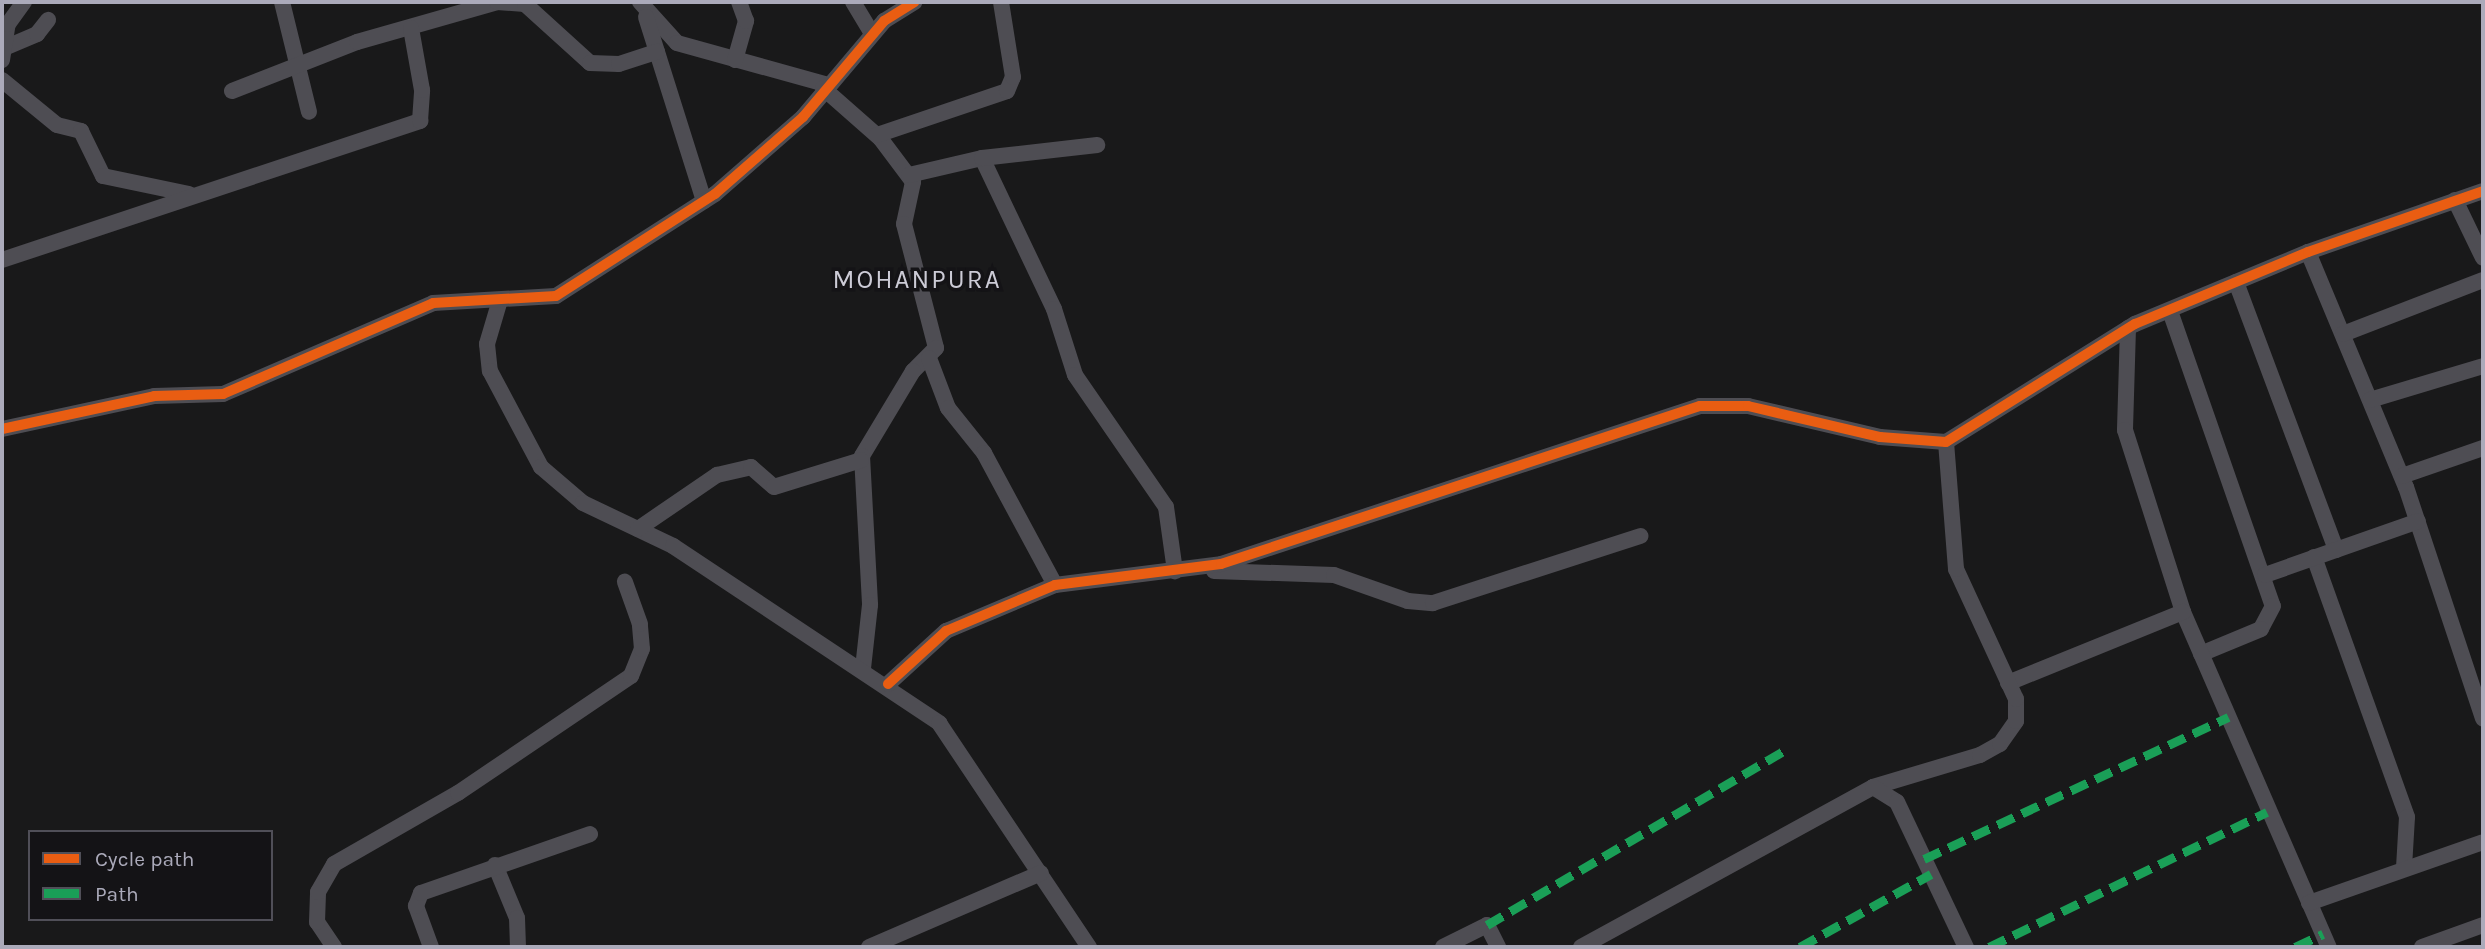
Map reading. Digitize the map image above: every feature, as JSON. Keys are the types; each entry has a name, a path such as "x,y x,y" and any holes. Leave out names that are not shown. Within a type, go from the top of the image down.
{"street":[{"path":"3,52 8,24 24,2"},
{"path":"282,2 292,65 309,112"},
{"path":"232,91 292,65 497,2 525,4 590,63 619,64 657,52"},
{"path":"735,60 746,21 739,2"},
{"path":"853,2 872,34"},
{"path":"2,429 154,396 223,394 433,303 556,296 704,201 803,117 824,86 872,34 914,2"},
{"path":"877,135 1007,91 1013,77 1001,2"},
{"path":"642,5 677,43 824,86 877,135 909,175 913,193 904,224 936,348 913,372 862,460 870,605 863,668"},
{"path":"642,5 704,201"},
{"path":"3,52 37,34 48,20"},
{"path":"2,260 420,121 422,90 411,28"},
{"path":"2,80 57,125 81,131 103,176 195,195"},
{"path":"909,175 982,158 1097,145"},
{"path":"982,158 1054,309 1075,375 1166,507 1175,571"},
{"path":"1194,570 1700,406 1748,407 1880,437 1946,442 2128,328 2308,252 2483,191"},
{"path":"2455,200 2483,258"},
{"path":"2308,252 2402,476 2483,719"},
{"path":"2343,334 2483,280"},
{"path":"2236,282 2336,550"},
{"path":"500,300 487,344 490,371 523,442 560,486 638,529 888,684 959,745 1089,947"},
{"path":"2170,311 2273,606 2268,624 2201,654"},
{"path":"2128,328 2125,430 2183,612 2329,947"},
{"path":"929,358 948,408 984,453 1055,585"},
{"path":"2370,400 2483,366"},
{"path":"1581,947 1873,787 2000,744 2016,721 2008,683 1956,569 1948,525 1946,442"},
{"path":"2402,476 2483,448"},
{"path":"638,529 718,475 751,467 774,487 862,460"},
{"path":"2264,575 2418,521"},
{"path":"888,684 946,631 1055,585 1194,570 1334,575 1408,601 1433,603 1640,536"},
{"path":"2314,557 2407,817 2404,868"},
{"path":"334,947 317,922 318,892 334,864 458,793 632,676 642,649 640,624 625,582"},
{"path":"2008,683 2183,612"},
{"path":"1873,787 1897,802 1966,947"},
{"path":"431,947 415,906 421,893 495,864 590,834"},
{"path":"2309,903 2483,842"},
{"path":"495,864 517,918 518,947"},
{"path":"875,946 1041,873"},
{"path":"1443,947 1487,925 1498,947"},
{"path":"2422,947 2483,925"}],"marked path":[{"path":"1924,859 2228,717"},
{"path":"1487,925 1783,751"},
{"path":"1989,947 2267,812"},
{"path":"1800,947 1931,874"},
{"path":"2295,947 2323,934"}],"cycle path":[{"path":"2,429 154,396 223,394 433,303 556,296 715,194 803,117 884,21 914,2"},
{"path":"888,684 946,631 1055,585 1221,564 1700,406 1748,406 1880,437 1946,442 2135,324 2308,252 2483,191"}],"district":[{"name":"MOHANPURA","path":"917,280"}]}
